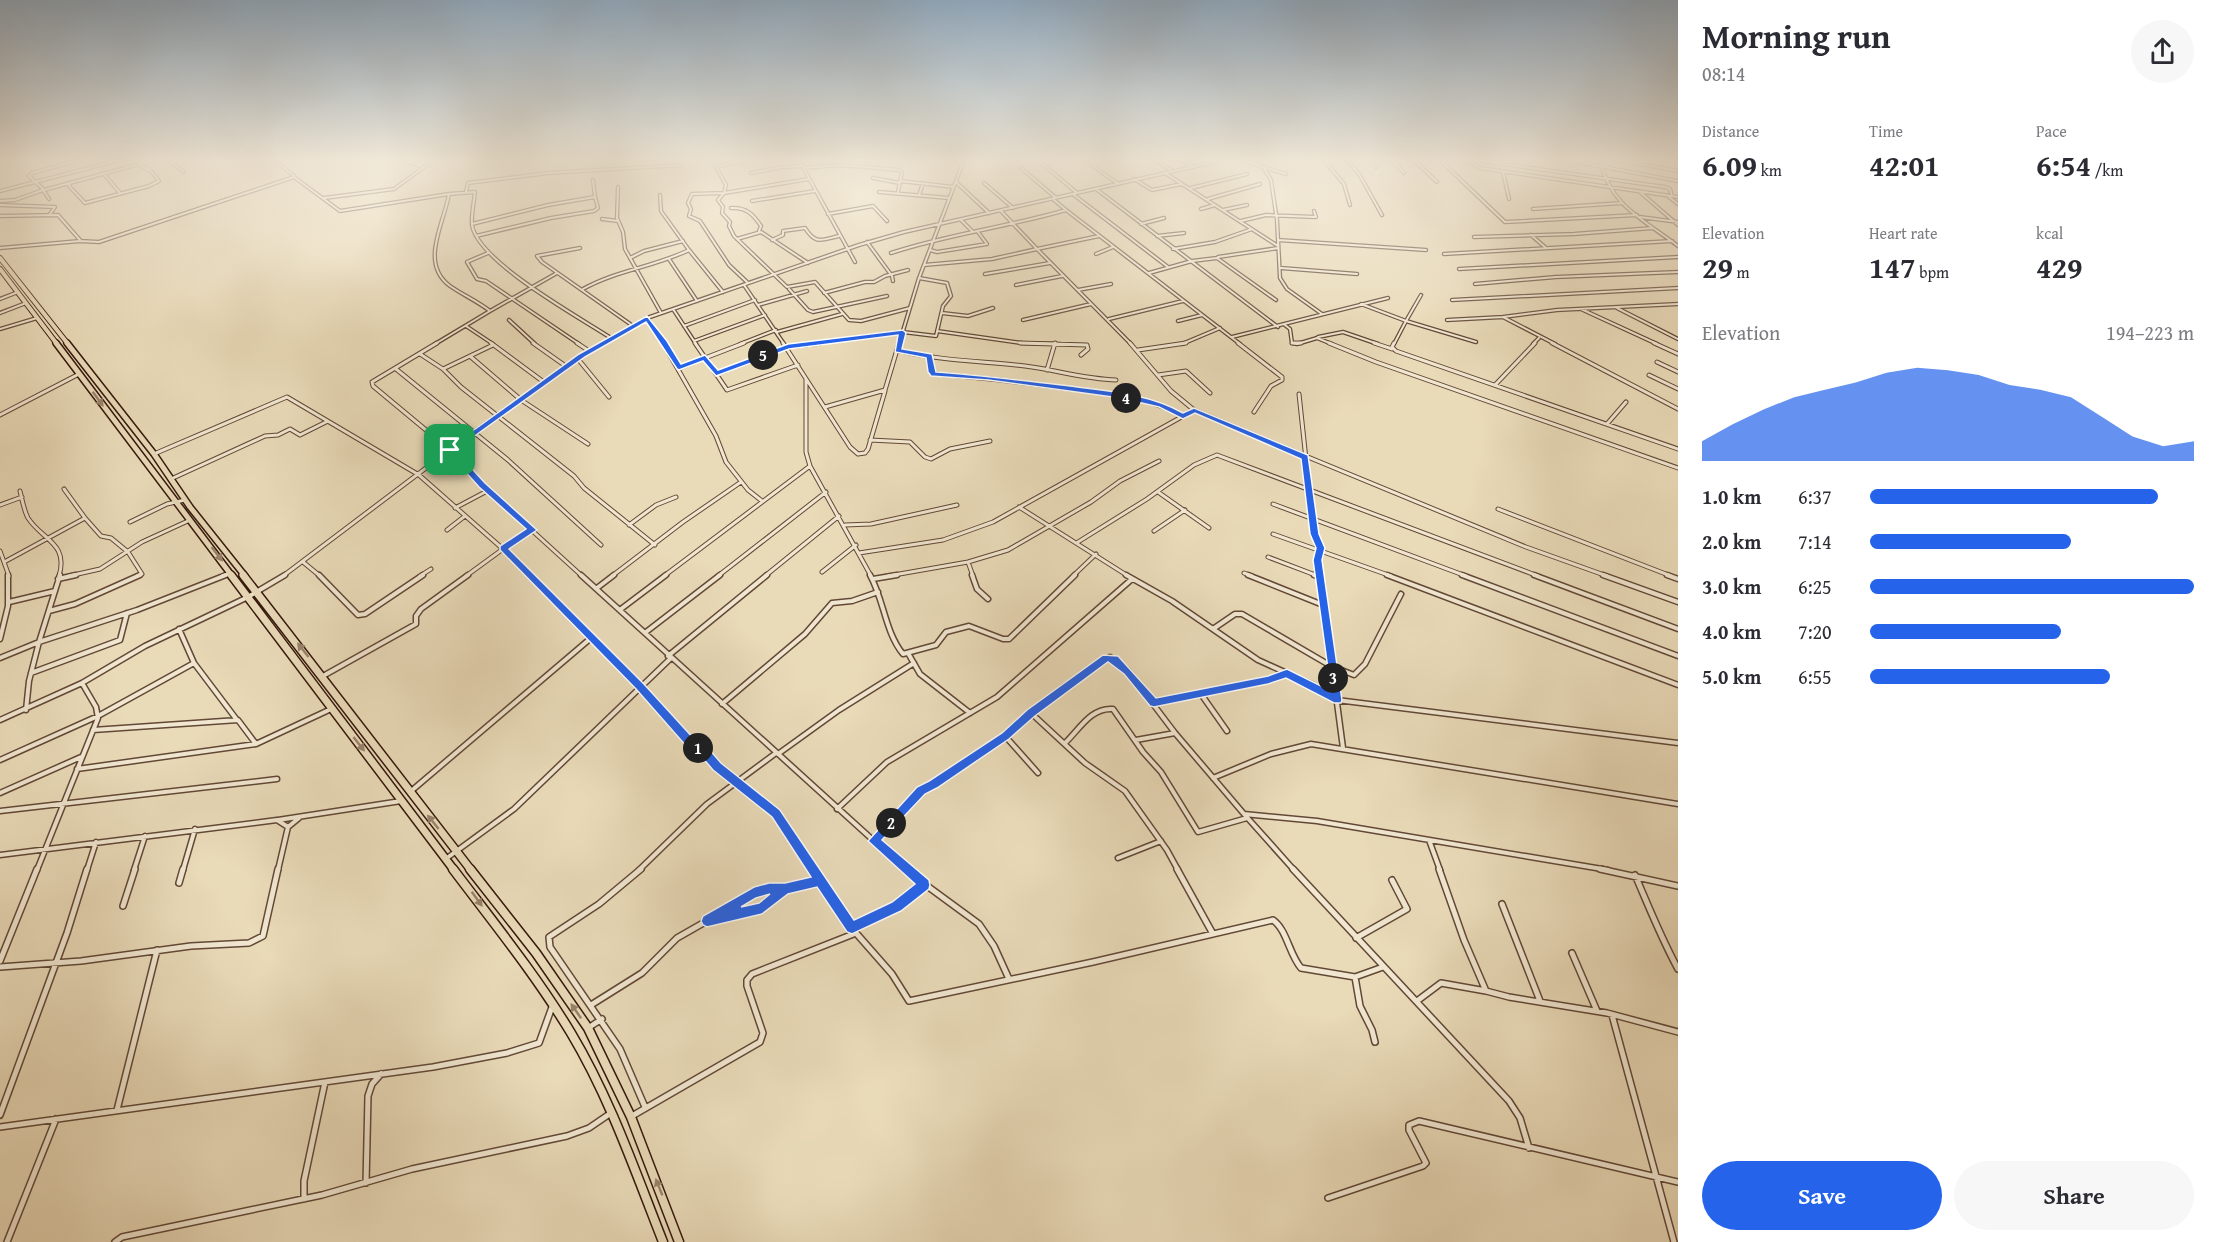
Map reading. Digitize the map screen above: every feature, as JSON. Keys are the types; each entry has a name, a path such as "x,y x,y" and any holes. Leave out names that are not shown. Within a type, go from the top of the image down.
{"highway":[{"path":"0,258 154,454 185,500 536,953 588,1028 631,1117 679,1242"},
{"path":"0,268 176,504 231,572 331,709 447,858 553,1005 571,1034 612,1113 663,1242"},
{"path":"54,340 62,336"},
{"path":"336,715 347,708"}],"street":[{"path":"61,218 80,238 80,241"},
{"path":"0,248 80,241 99,242 173,218"},
{"path":"444,218 433,260 436,271 439,276 490,311"},
{"path":"473,218 476,236 488,253 510,272 611,338"},
{"path":"472,224 492,218"},
{"path":"476,236 551,218"},
{"path":"618,218 625,249 661,313"},
{"path":"666,218 723,292"},
{"path":"693,218 700,221 725,260 746,284 788,347 849,447 854,452 865,453 919,278 942,218"},
{"path":"726,218 737,239 771,275 789,288 810,312 886,296"},
{"path":"755,218 761,226 759,231"},
{"path":"830,218 838,236 855,262"},
{"path":"884,218 887,221"},
{"path":"0,720 82,683 145,646 249,597 303,562 473,433 589,351 647,318 867,242 966,218"},
{"path":"1008,218 1062,276 1069,280 1137,350 1171,392 1194,410 1526,547 1678,603"},
{"path":"891,254 934,239 1034,218"},
{"path":"1076,218 1282,377 1282,380 1271,386 1254,411"},
{"path":"1106,218 1168,268"},
{"path":"1132,218 1278,327"},
{"path":"1140,224 1164,218"},
{"path":"1235,218 1278,247"},
{"path":"1240,221 1258,218"},
{"path":"1276,218 1280,276 1285,287 1322,314"},
{"path":"1501,218 1505,222 1595,218"},
{"path":"1640,218 1678,246"},
{"path":"1651,218 1678,223"},
{"path":"1669,218 1672,221"},
{"path":"602,219 618,221"},
{"path":"930,250 937,252 987,244 961,219"},
{"path":"772,241 783,235 783,231 803,228 807,229 812,239 817,241 838,236"},
{"path":"1474,237 1606,233 1653,228"},
{"path":"1173,249 1215,242 1252,229"},
{"path":"737,239 759,231"},
{"path":"759,231 772,241 789,249 808,264"},
{"path":"1156,236 1184,233"},
{"path":"1531,235 1547,249"},
{"path":"924,265 992,259 1099,236"},
{"path":"1278,240 1426,250"},
{"path":"630,258 644,251 683,241"},
{"path":"867,242 891,274 893,281"},
{"path":"1444,254 1672,242"},
{"path":"1096,254 1113,247"},
{"path":"1148,274 1192,261 1278,247"},
{"path":"580,248 537,255 539,260 633,326"},
{"path":"583,289 604,277 669,260 689,250"},
{"path":"488,253 468,261 468,266 477,279 486,281 589,351"},
{"path":"1459,269 1678,257"},
{"path":"1217,258 1276,300"},
{"path":"669,260 697,301"},
{"path":"985,274 1050,263"},
{"path":"1281,268 1357,274"},
{"path":"824,293 865,282 874,282 891,274 908,270"},
{"path":"1475,284 1678,272"},
{"path":"557,273 531,286 373,381 373,386 450,450 532,530 837,809 924,885 979,924 994,946 1010,979"},
{"path":"1016,285 1062,276"},
{"path":"716,374 788,347 903,333 936,336 942,313 951,296 946,282 919,278"},
{"path":"789,288 812,282 849,320 861,321 910,308"},
{"path":"1077,290 1111,284"},
{"path":"1452,300 1678,288"},
{"path":"758,305 807,291"},
{"path":"0,299 18,292"},
{"path":"1392,349 1421,296"},
{"path":"1232,338 1388,298"},
{"path":"684,326 755,300"},
{"path":"1108,320 1184,301"},
{"path":"0,313 26,303"},
{"path":"1023,320 1091,304"},
{"path":"1361,304 1406,321 1476,342"},
{"path":"1447,320 1503,318 1581,309 1678,304"},
{"path":"1615,307 1678,339"},
{"path":"674,309 727,390 798,365"},
{"path":"942,313 948,315 978,314 993,309"},
{"path":"1581,309 1678,354"},
{"path":"679,368 777,331 842,314"},
{"path":"1178,321 1202,314"},
{"path":"694,341 765,315"},
{"path":"0,329 37,318"},
{"path":"647,318 665,342 716,436 726,462 741,482 762,501"},
{"path":"1503,318 1678,409"},
{"path":"509,320 528,340 567,367"},
{"path":"1285,325 1290,329 1292,343 1297,344 1343,332 1678,448"},
{"path":"466,326 545,383"},
{"path":"1137,350 1183,344 1220,328"},
{"path":"937,331 963,336 997,338 1022,344 1087,345 1088,348 1081,355"},
{"path":"1317,338 1376,362 1678,468"},
{"path":"1496,384 1539,338"},
{"path":"1047,370 1055,343"},
{"path":"443,369 494,345"},
{"path":"897,350 1047,370 1090,379 1116,380"},
{"path":"420,354 443,369 461,387 574,476 587,491 655,545"},
{"path":"929,356 934,374 988,378 1120,395 1162,405 1183,416"},
{"path":"471,357 521,400 588,444"},
{"path":"578,359 609,397"},
{"path":"1657,362 1678,372"},
{"path":"396,369 508,460 601,545"},
{"path":"1158,375 1186,371 1210,393"},
{"path":"0,415 80,374"},
{"path":"1648,375 1678,389"},
{"path":"806,379 806,452 810,466 873,579 898,648 903,654 936,645 946,632 969,626 1003,639 1009,639 1096,554"},
{"path":"825,406 885,390"},
{"path":"1299,394 1308,490 1319,551 1320,577 1343,748"},
{"path":"154,454 285,398 419,475 503,548 639,686 691,744 705,752 717,766 738,780 776,813 852,928 892,974 909,1000 1275,920 1281,924 1286,943 1301,968 1355,977 1383,967"},
{"path":"1607,424 1626,402"},
{"path":"859,553 943,540 993,522 1194,410"},
{"path":"170,480 265,436 278,435 290,429 300,435 327,421"},
{"path":"870,441 907,441 925,457 932,459 950,449 990,441"},
{"path":"1078,542 1213,455 1678,629"},
{"path":"873,579 968,562 1008,550 1091,502 1120,481 1159,461"},
{"path":"621,609 810,466"},
{"path":"597,588 683,522 741,482"},
{"path":"48,611 75,604 142,574 128,552 111,538 100,536 64,489"},
{"path":"20,490 28,518 56,546 61,555 55,591 31,673 26,710"},
{"path":"455,508 489,490"},
{"path":"646,632 826,492"},
{"path":"1158,492 1209,528"},
{"path":"0,505 22,496"},
{"path":"629,525 656,505 676,497"},
{"path":"130,522 167,504 176,504 185,500"},
{"path":"1273,504 1678,657"},
{"path":"844,525 871,524 957,506"},
{"path":"1019,507 1078,542 1132,579 1172,601 1258,660 1337,700 1678,743"},
{"path":"1498,508 1678,579"},
{"path":"1154,531 1185,510"},
{"path":"447,530 465,516"},
{"path":"447,858 514,809 669,657 839,516"},
{"path":"6,561 85,518"},
{"path":"58,579 100,569 142,542 190,520"},
{"path":"323,676 416,624 416,616 421,609 503,548 532,530"},
{"path":"1273,534 1678,685"},
{"path":"822,572 856,545"},
{"path":"0,551 6,561 9,602 0,639"},
{"path":"1268,557 1320,577"},
{"path":"303,562 318,573 358,615 365,614 431,570"},
{"path":"968,562 977,589 988,599"},
{"path":"0,658 39,642 127,613 231,572"},
{"path":"1244,573 1324,605"},
{"path":"837,809 864,781 887,762 997,697 1132,579"},
{"path":"9,602 55,591"},
{"path":"722,704 753,681 805,634 832,603 852,601 878,592"},
{"path":"1213,629 1235,614 1242,614 1350,675 1358,673 1365,664 1401,594"},
{"path":"31,673 120,640 127,613"},
{"path":"179,629 194,663 256,744"},
{"path":"410,793 591,638"},
{"path":"908,653 920,674 970,713"},
{"path":"874,841 921,790 933,785 1005,736 1031,713 1110,657 1128,671 1175,733 1245,816 1509,1101 1520,1118 1529,1148"},
{"path":"0,760 98,716 194,663"},
{"path":"645,1107 620,1049 602,1019 550,947 549,937 599,904 650,862 707,804 738,780 839,710 914,663"},
{"path":"1154,703 1287,673"},
{"path":"0,961 98,716 96,707 82,683"},
{"path":"1201,694 1227,731"},
{"path":"1065,743 1086,720 1109,708 1118,713 1143,752 1161,772 1198,832 1245,816 1317,821 1635,875 1662,884 1678,886"},
{"path":"77,769 256,744 331,709"},
{"path":"1031,713 1085,763 1125,791 1161,841 1213,934"},
{"path":"93,730 238,720"},
{"path":"1136,740 1175,733"},
{"path":"1005,736 1038,773"},
{"path":"1213,778 1299,745 1311,744 1678,804"},
{"path":"0,793 82,757"},
{"path":"0,811 277,779"},
{"path":"0,855 278,820 402,801"},
{"path":"0,967 56,963 191,946 249,943 259,940 262,936 288,827 300,817"},
{"path":"278,820 288,827"},
{"path":"179,883 195,829"},
{"path":"123,906 145,836"},
{"path":"1429,840 1464,940 1486,991"},
{"path":"1118,858 1161,841"},
{"path":"0,1115 56,963 96,842"},
{"path":"1635,875 1655,919 1658,933 1678,969"},
{"path":"1356,938 1407,909 1392,880"},
{"path":"591,1005 642,973 676,938 754,893 769,888 785,889 820,881"},
{"path":"852,928 896,906 924,885"},
{"path":"707,921 762,908 785,889"},
{"path":"1502,904 1541,1002"},
{"path":"631,1117 760,1042 763,1033 747,986 747,980 752,974 856,933"},
{"path":"117,1110 157,950"},
{"path":"1572,953 1597,1011"},
{"path":"1355,977 1360,1006 1372,1030 1375,1042"},
{"path":"1417,1001 1441,983 1597,1011 1652,1023 1678,1032"},
{"path":"0,1127 381,1074 507,1053 534,1046 543,1035 553,1005"},
{"path":"1612,1015 1674,1242"},
{"path":"588,1028 602,1019"},
{"path":"366,1183 368,1096 372,1084 381,1074"},
{"path":"304,1199 304,1182 325,1082"},
{"path":"115,1242 122,1237 215,1220 366,1183 411,1169 580,1132 612,1113"},
{"path":"7,1242 56,1119"},
{"path":"1328,1198 1423,1166 1426,1163 1424,1157 1408,1131 1408,1125 1419,1121 1678,1182"}],"route":[{"path":"450,450 482,485 532,530 503,548 639,686 691,744 705,752 717,766 738,780 776,813 820,881 785,889 762,908 707,921 735,902 754,893 769,888 785,889 799,886 820,881 852,928 896,906 924,885 874,841 921,790 929,788 1005,736 1064,687 1106,658 1115,659 1128,671 1154,703 1268,680 1287,673 1337,700 1318,560 1320,548 1314,534 1305,457 1194,410 1183,416 1171,408 1120,395 988,378 934,374 929,356 897,350 903,333 788,347 716,374 705,357 679,368 665,342 647,318 582,356 450,450"}]}
